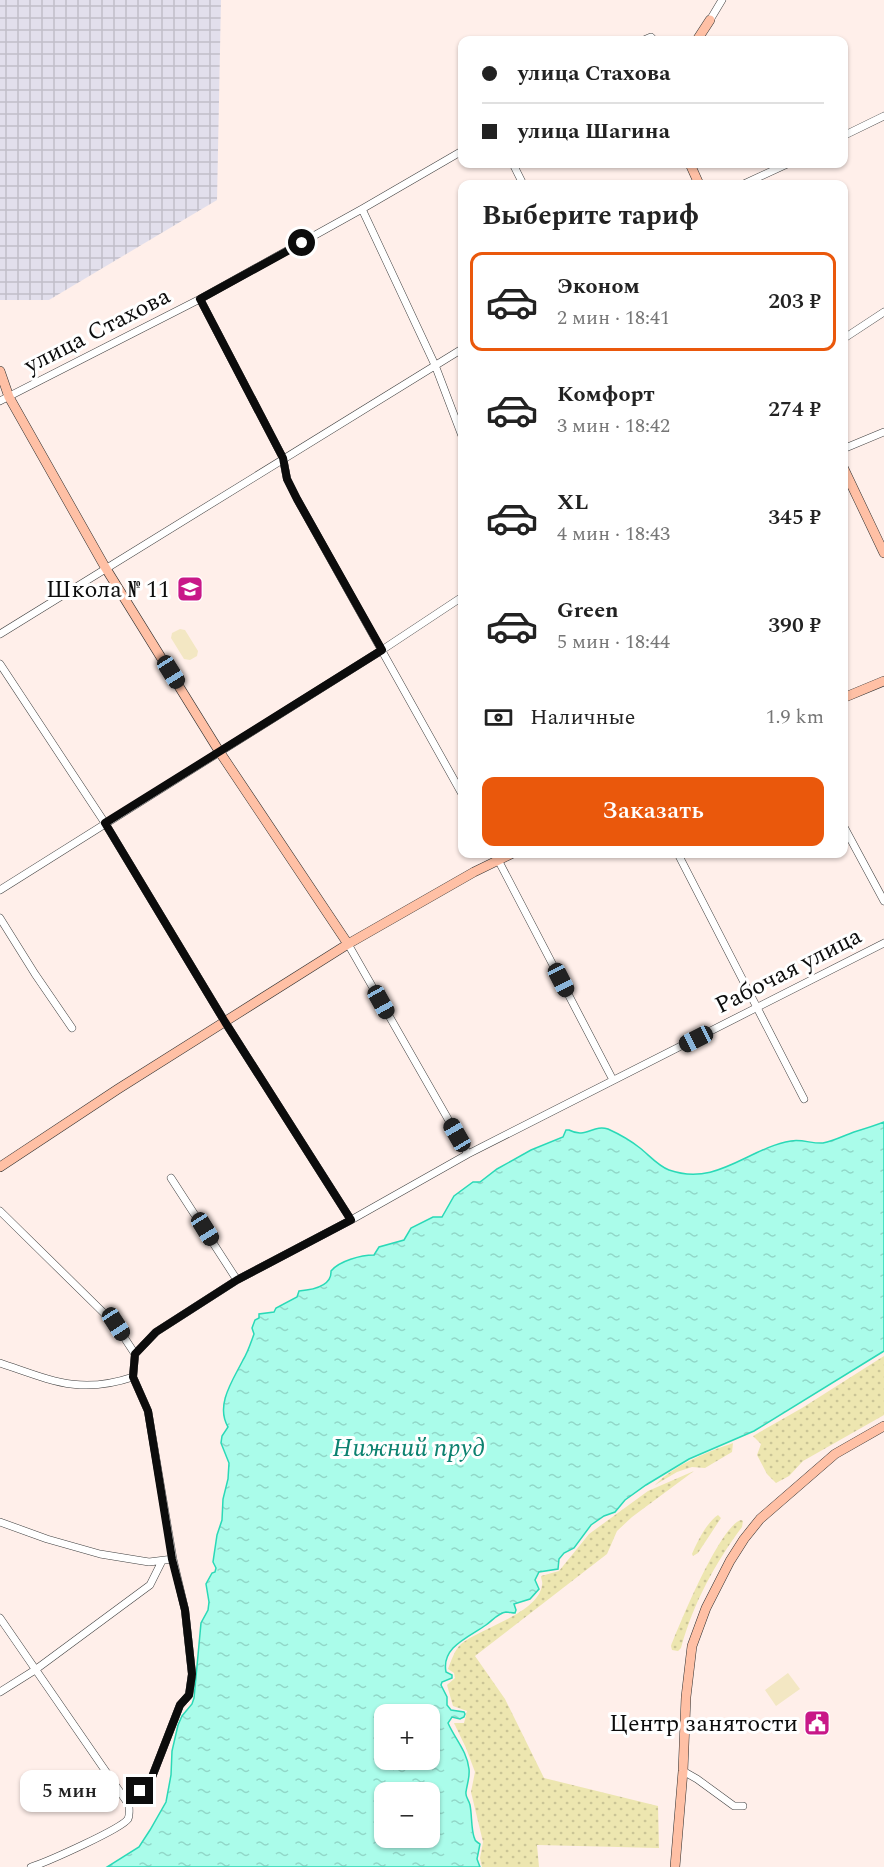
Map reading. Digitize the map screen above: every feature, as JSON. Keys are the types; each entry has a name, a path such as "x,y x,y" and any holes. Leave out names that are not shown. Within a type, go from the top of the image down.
{"street":[{"path":"700,36 722,0"},
{"path":"848,134 884,116"},
{"name":"улица Стахова","path":"4,399 200,299 458,153"},
{"path":"753,180 778,168"},
{"path":"362,209 435,365 458,425"},
{"path":"200,299 283,458 287,479 458,787"},
{"path":"848,336 884,312"},
{"path":"0,633 458,351"},
{"path":"0,371 4,399 219,751 348,944 468,1154"},
{"path":"848,447 884,432"},
{"path":"848,478 884,554"},
{"path":"0,890 382,650 458,600"},
{"path":"0,664 105,823 225,1022 351,1220"},
{"path":"848,696 884,681"},
{"path":"848,834 884,901"},
{"path":"0,1167 348,944 495,858"},
{"path":"498,858 613,1080"},
{"path":"680,858 804,1099"},
{"path":"0,918 72,1028"},
{"name":"Рабочая улица","path":"135,1354 156,1332 237,1280 351,1220 468,1154 884,943"},
{"path":"171,1178 237,1280"},
{"path":"0,1211 116,1324 135,1354 133,1377 148,1411 172,1559 185,1610 192,1674 189,1695 180,1705 152,1777 129,1805"},
{"path":"0,1363 72,1385 105,1384 133,1377"},
{"path":"675,1867 686,1697 692,1646 706,1608 730,1561 757,1523 835,1455 884,1426"},
{"path":"0,1522 47,1539 100,1554 149,1562 172,1559"},
{"path":"0,1692 35,1670 150,1585 162,1561"},
{"path":"0,1618 129,1805 129,1816 126,1821 104,1835 31,1867"},
{"path":"682,1771 734,1806 743,1806"}],"shaded area":[{"path":"0,0 221,0 217,200 49,300 0,300"},
{"path":"180,629 185,630 198,651 197,656 190,660 184,659 171,638 172,633"},
{"path":"884,1356 884,1415 803,1461 789,1476 776,1483 767,1474 757,1455 761,1444 753,1436"},
{"path":"733,1443 732,1452 705,1468 692,1467 677,1472 655,1485 682,1465"},
{"path":"694,1471 632,1517 617,1531 607,1554 475,1656 505,1699 544,1778 658,1806 659,1848 537,1845 539,1867 482,1867 480,1858 483,1842 471,1792 475,1772 454,1723 464,1723 467,1711 453,1706 447,1685 455,1678 454,1673 448,1669 455,1652 470,1638 508,1619 531,1604 542,1584 541,1576 559,1571 589,1534 648,1491"},
{"path":"718,1515 721,1518 698,1553 693,1556 703,1533"},
{"path":"743,1521 742,1527 723,1555 698,1600 681,1648 678,1651 672,1650 671,1646 683,1617 712,1556 732,1526"},
{"path":"788,1673 800,1689 776,1706 765,1690"}],"water":[{"name":"Нижний пруд","path":"884,1122 884,1351 754,1431 689,1459 646,1485 625,1500 615,1512 591,1525 574,1548 564,1553 559,1559 558,1569 539,1572 535,1580 539,1589 530,1599 514,1604 515,1613 506,1612 498,1615 452,1649 446,1663 446,1672 452,1675 452,1678 442,1682 441,1685 447,1697 447,1705 451,1710 465,1714 460,1719 452,1717 448,1723 468,1763 466,1794 470,1805 474,1839 480,1844 477,1859 480,1867 107,1867 139,1847 166,1802 171,1775 172,1751 178,1725 194,1698 201,1623 208,1610 209,1602 206,1584 216,1568 213,1562 222,1520 229,1463 221,1443 222,1436 228,1427 223,1410 224,1401 230,1384 245,1357 254,1334 252,1328 259,1314 274,1312 276,1308 297,1297 299,1291 325,1284 331,1271 339,1264 357,1257 374,1255 379,1247 404,1240 411,1228 433,1217 442,1217 454,1196 473,1182 480,1182 497,1169 531,1150 563,1137 566,1130 580,1133 598,1128 608,1129 632,1142 665,1168 686,1174 702,1174 717,1170 775,1145 791,1141 823,1143"}],"place":[{"name":"Школа № 11","path":"190,589"},
{"name":"Центр занятости","path":"817,1723"}],"route":[{"path":"140,1791 152,1777 180,1705 189,1695 192,1674 185,1610 172,1559 148,1411 133,1377 135,1354 156,1332 237,1280 351,1220 225,1022 105,823 382,650 297,499 287,479 283,458 200,299 302,243"}]}
